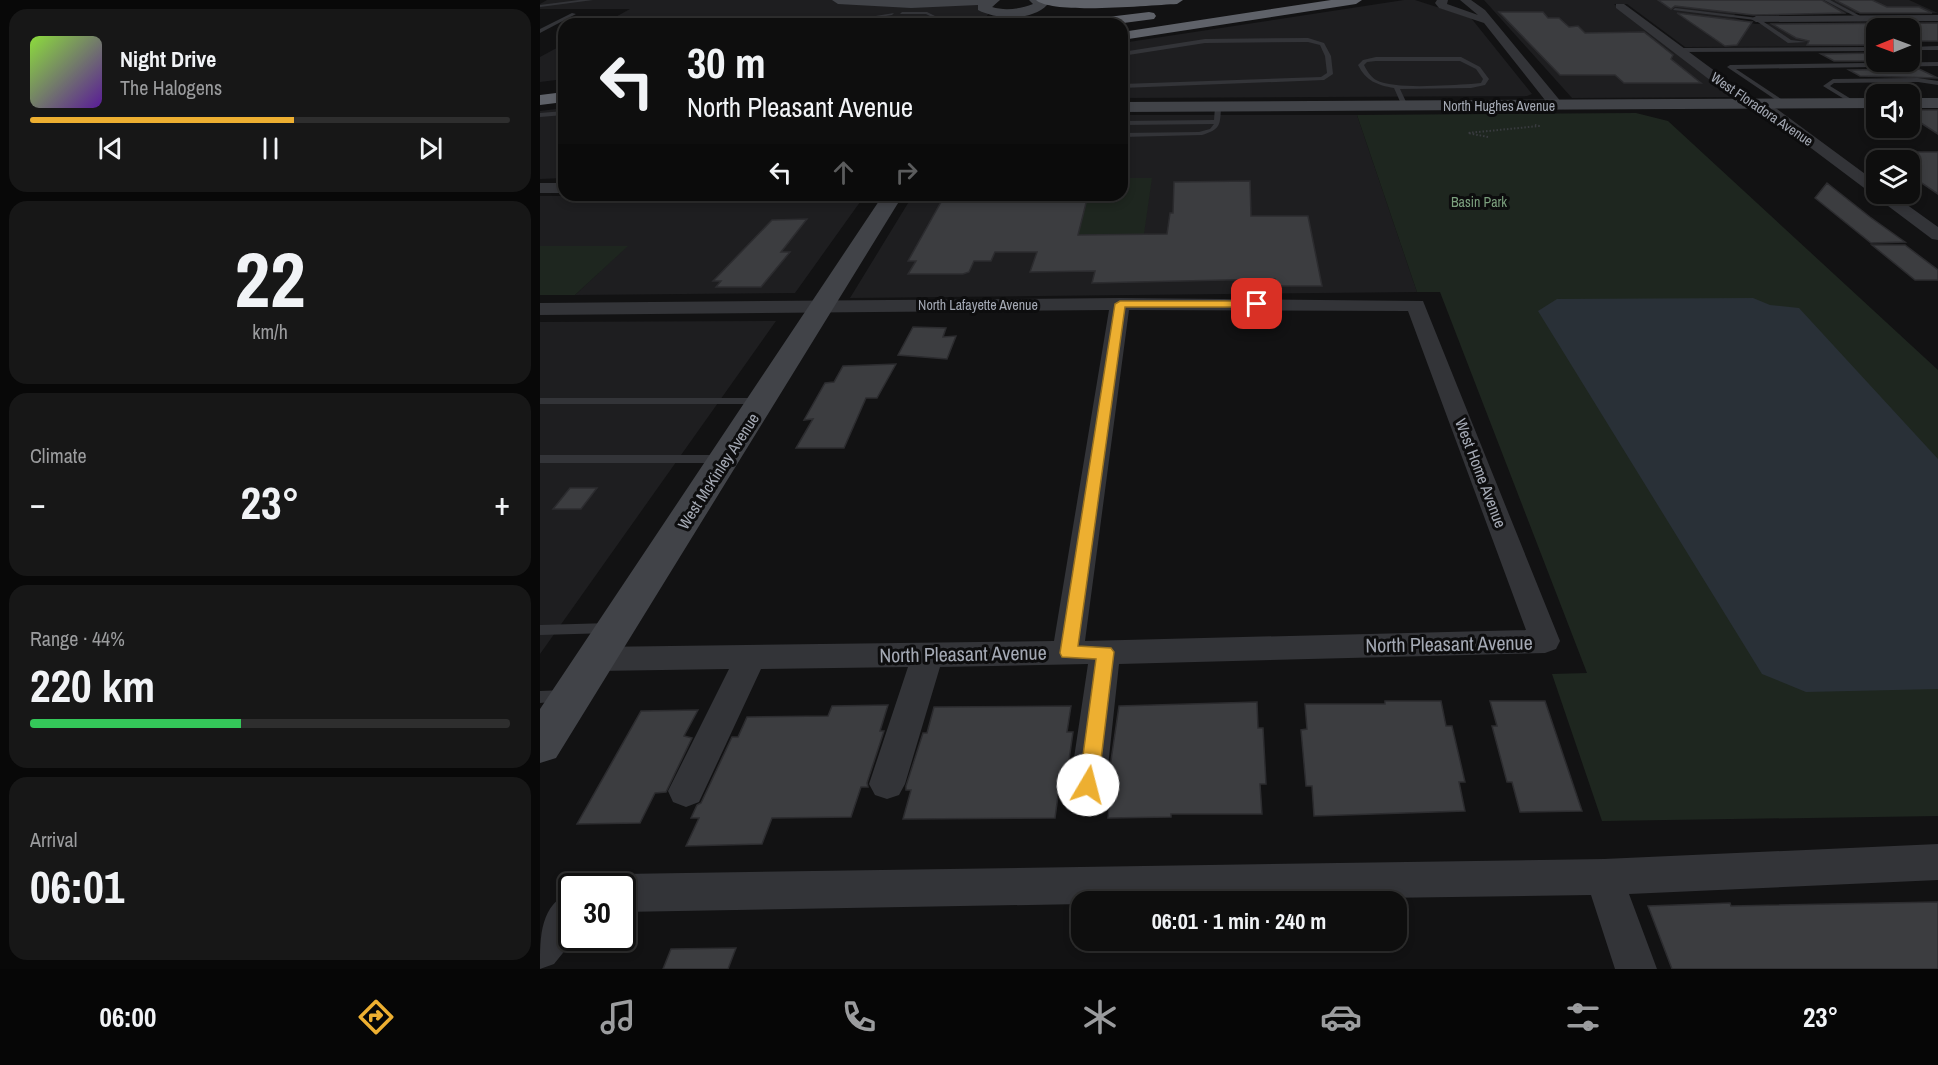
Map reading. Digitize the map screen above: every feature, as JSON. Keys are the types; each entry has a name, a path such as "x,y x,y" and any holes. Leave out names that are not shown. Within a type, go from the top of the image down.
{"highway":[{"path":"1042,0 1090,5 1181,6"},
{"path":"1220,7 1276,0"},
{"path":"1128,25 1330,0"},
{"path":"1128,35 1356,0"},
{"path":"1116,18 1181,6"},
{"path":"540,91 558,89"},
{"path":"540,100 558,98"}],"street":[{"path":"838,0 906,9 933,4 993,4 1024,11"},
{"path":"1010,18 1041,5 1035,0"},
{"path":"1443,0 1440,3 1443,6 1488,22"},
{"path":"1466,0 1476,6 1557,106"},
{"name":"West Floradora Avenue","path":"1620,6 1741,98 1772,112 1866,182"},
{"path":"1756,19 1938,18"},
{"name":"North Hughes Avenue","path":"1128,108 1218,115 1405,106 1866,103"},
{"path":"1920,103 1938,103"},
{"path":"540,188 558,188"},
{"name":"West McKinley Avenue","path":"540,745 556,696 596,659 617,628 889,201"},
{"path":"1896,204 1938,235"},
{"path":"1068,653 1120,304"},
{"name":"North Lafayette Avenue","path":"540,309 1120,304 1416,305"},
{"name":"West Home Avenue","path":"1416,305 1545,641"},
{"name":"North Pleasant Avenue","path":"596,659 1068,653 1545,641"},
{"path":"1088,785 1105,652"},
{"path":"887,784 928,655"},
{"path":"686,791 751,657"},
{"path":"636,893 1604,877 1938,862"},
{"path":"1604,877 1636,969"},
{"path":"540,950 558,927"}],"lane":[{"path":"540,6 591,0"},
{"path":"1826,0 1862,18"},
{"path":"859,18 906,9 935,17 927,18"},
{"path":"1675,9 1756,19 1790,42 1837,42"},
{"path":"566,18 574,14"},
{"path":"540,31 558,22"},
{"path":"1128,53 1205,41 1308,40 1322,44 1328,56 1330,74 1322,79 1312,80 1128,86"},
{"path":"1920,49 1938,48"},
{"path":"1679,50 1866,49"},
{"path":"1376,59 1461,59 1478,68 1486,80 1484,84 1472,86 1396,87 1370,81 1365,76 1361,65 1365,61 1376,59"},
{"path":"1785,104 1730,67 1938,64"},
{"path":"1854,103 1826,86 1833,81 1918,80 1938,83"},
{"path":"1396,87 1405,106"},
{"path":"540,115 558,114"},
{"path":"1128,122 1218,115 1212,130 1200,134 1128,135"},
{"path":"540,401 762,401"},
{"path":"540,459 725,459"},
{"path":"540,630 617,628"}],"shaded area":[{"path":"547,0 998,0 985,18 614,18 630,9 540,9 540,4"},
{"path":"1415,0 1471,18 1532,94 1527,96 1128,98 1128,42"},
{"path":"1484,0 1909,0 1938,13 1737,13 1731,17 1755,24 1866,22 1866,46 1685,47 1627,4 1614,4 1734,97 1572,98"},
{"path":"558,47 558,80 540,82 540,57"},
{"path":"558,109 558,178 540,179 540,111"},
{"path":"1128,115 1357,115 1417,292 850,298 909,201 1128,201"},
{"path":"540,196 558,196 558,201 861,201 795,293 575,295 627,246 540,246"},
{"path":"1753,298 1770,305 1799,308 1938,459 1938,689 1806,692 1762,674 1538,311 1557,299"},
{"path":"776,321 540,654 540,322"}],"green space":[{"name":"Basin Park","path":"1636,113 1668,121 1938,370 1938,816 1602,821 1552,674 1587,673 1440,292 1417,292 1357,115"},
{"path":"1128,178 1152,178 1144,234 1078,235 1086,201 1128,201"},
{"path":"540,246 628,246 575,295 540,295"}],"building":[{"path":"1658,0 1822,0 1844,13 1753,15 1675,6 1671,9"},
{"path":"1835,0 1872,0 1887,7 1919,7 1932,13 1860,13"},
{"path":"1499,12 1543,12 1548,18 1559,18 1569,27 1578,26 1585,33 1644,32 1673,55 1671,59 1701,83 1624,83 1615,75 1560,75"},
{"path":"1677,13 1752,22 1737,45 1725,46"},
{"path":"1866,23 1866,45 1807,45 1809,41 1796,38 1772,24"},
{"path":"1920,23 1938,23 1938,41 1920,41"},
{"path":"1866,53 1866,61 1834,61 1821,54"},
{"path":"1920,69 1938,78 1860,76 1849,70 1920,72"},
{"path":"1920,110 1938,110 1938,134 1920,122"},
{"path":"1920,152 1938,152 1938,194 1920,182"},
{"path":"1250,181 1251,216 1308,216 1322,286 1276,286 1275,279 1092,283 1095,271 1030,272 1037,252 995,252 991,261 974,261 969,272 963,274 908,274 916,261 908,261 942,201 1086,201 1078,235 1167,234 1170,213 1173,213 1174,182"},
{"path":"1827,183 1905,242 1871,243 1815,198"},
{"path":"807,219 781,252 790,252 761,287 716,287 721,281 713,281 772,220"},
{"path":"1872,245 1905,245 1938,270 1938,280 1915,280"},
{"path":"913,327 946,328 943,337 956,336 947,359 898,355"},
{"path":"896,364 877,398 866,398 844,448 796,448 813,419 804,420 825,383 834,382 843,366"},
{"path":"570,488 597,488 581,509 553,509"},
{"path":"1385,701 1441,701 1446,726 1452,726 1465,782 1459,782 1465,811 1314,816 1312,786 1306,786 1301,730 1307,729 1305,704 1385,704"},
{"path":"1490,701 1545,701 1582,811 1520,812 1512,782 1507,782 1492,726 1497,726"},
{"path":"1257,702 1258,728 1263,728 1266,784 1260,784 1262,814 1171,814 1171,817 1108,818 1111,788 1107,788 1119,706"},
{"path":"888,705 880,731 884,731 867,783 868,787 861,787 851,817 772,818 762,844 686,846 699,818 691,818 697,805 701,803 732,737 738,737 747,717 828,716 832,706"},
{"path":"1071,706 1067,732 1073,732 1065,788 1059,788 1055,818 903,819 911,790 906,790 906,786 923,733 927,733 934,707"},
{"path":"698,710 684,736 692,738 666,792 655,793 640,823 577,824 641,711"},
{"path":"1938,902 1938,969 1672,969 1648,906 1730,903 1731,906"},
{"path":"736,948 728,969 663,969 671,949"}],"route":[{"path":"1088,785 1105,652 1068,653 1120,304 1257,304"}]}
